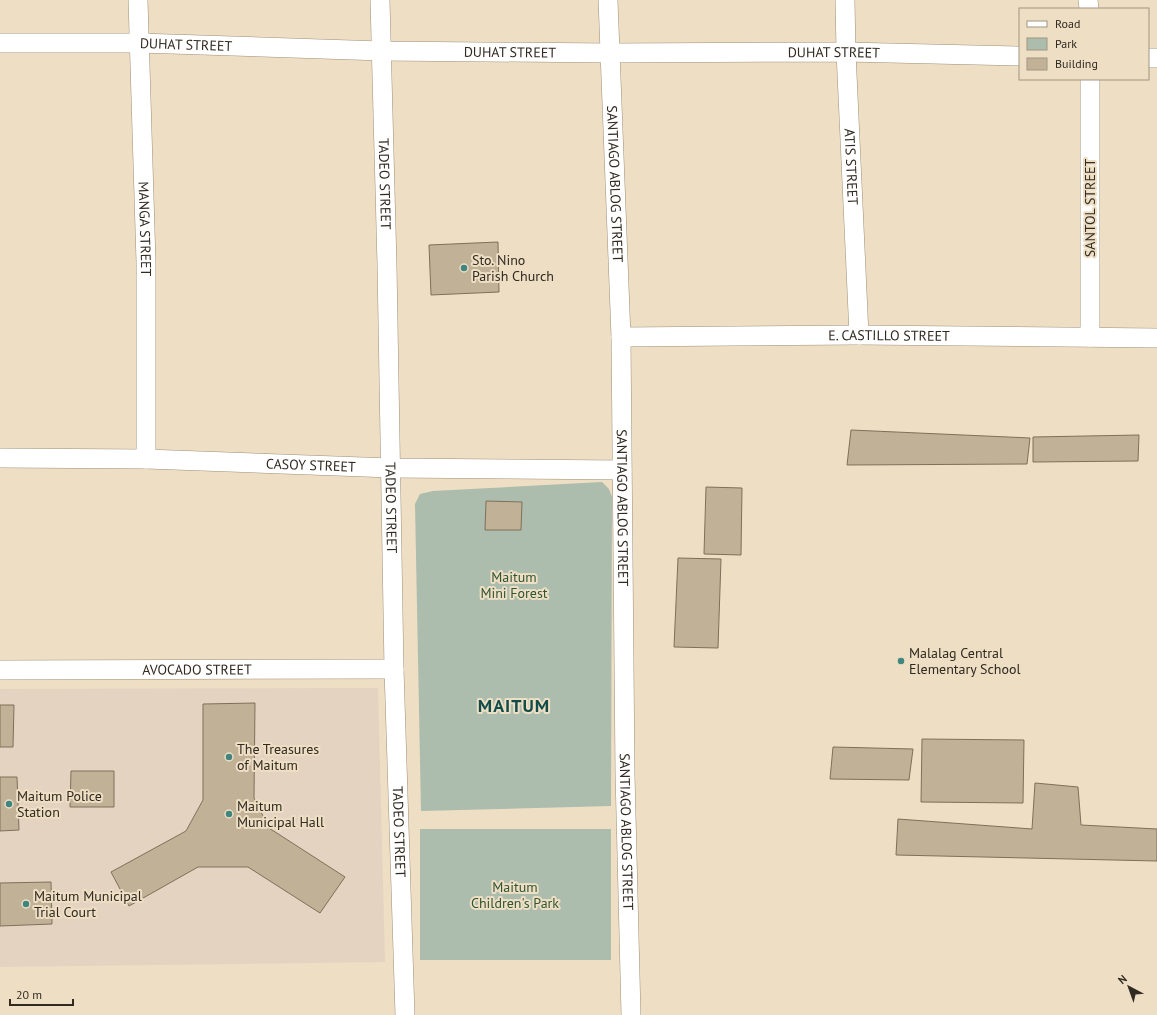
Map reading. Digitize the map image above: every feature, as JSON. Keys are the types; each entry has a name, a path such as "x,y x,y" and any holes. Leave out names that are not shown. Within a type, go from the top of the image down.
{"street":[{"name":"MANGA STREET","path":"138,0 146,262 146,459"},
{"name":"TADEO STREET","path":"380,0 394,668 405,1015"},
{"name":"SANTIAGO ABLOG STREET","path":"608,0 621,337 625,774 631,1015"},
{"name":"ATIS STREET","path":"845,0 859,334"},
{"name":"DUHAT STREET","path":"0,43 139,43 382,51 609,53 846,52 1019,56"},
{"name":"SANTOL STREET","path":"1090,80 1090,338"},
{"name":"E. CASTILLO STREET","path":"621,337 859,334 1157,338"},
{"name":"CASOY STREET","path":"0,458 146,459 391,468 622,470"},
{"name":"AVOCADO STREET","path":"0,670 394,668"}],"shaded area":[{"path":"378,688 385,962 0,967 0,689"}],"green space":[{"name":"Maitum Mini Forest","path":"602,482 609,489 612,497 611,806 421,811 415,504 420,494 433,491"},
{"name":"Maitum Children's Park","path":"420,829 611,829 611,960 420,960"}],"building":[{"name":"Sto. Nino Parish Church","path":"498,242 499,292 431,295 429,245"},
{"path":"851,430 1030,438 1027,464 847,465"},
{"path":"1139,435 1138,461 1033,462 1033,437"},
{"path":"706,487 742,488 741,555 704,554"},
{"path":"486,501 522,502 521,530 485,530"},
{"path":"678,558 721,559 718,648 674,647"},
{"name":"Maitum Municipal Hall","path":"255,703 254,798 269,828 345,877 320,913 248,867 198,867 129,906 111,872 186,831 203,800 203,704"},
{"path":"0,705 14,705 13,747 0,747"},
{"path":"922,739 1024,740 1023,803 921,802"},
{"path":"833,747 913,749 909,780 830,779"},
{"path":"71,771 114,771 114,807 70,807"},
{"name":"Maitum Police Station","path":"0,777 17,777 19,830 0,831"},
{"path":"1035,783 1078,787 1081,825 1157,829 1157,861 896,855 898,819 1032,829"},
{"name":"Maitum Municipal Trial Court","path":"51,882 52,924 0,926 0,883"}],"place":[{"name":"Sto. Nino Parish Church","path":"464,268"},
{"name":"Malalag Central Elementary School","path":"901,661"},
{"name":"The Treasures of Maitum","path":"229,757"},
{"name":"Maitum Police Station","path":"9,804"},
{"name":"Maitum Municipal Hall","path":"229,814"},
{"name":"Maitum Municipal Trial Court","path":"26,904"}],"district":[{"name":"MAITUM","path":"514,706"}]}
